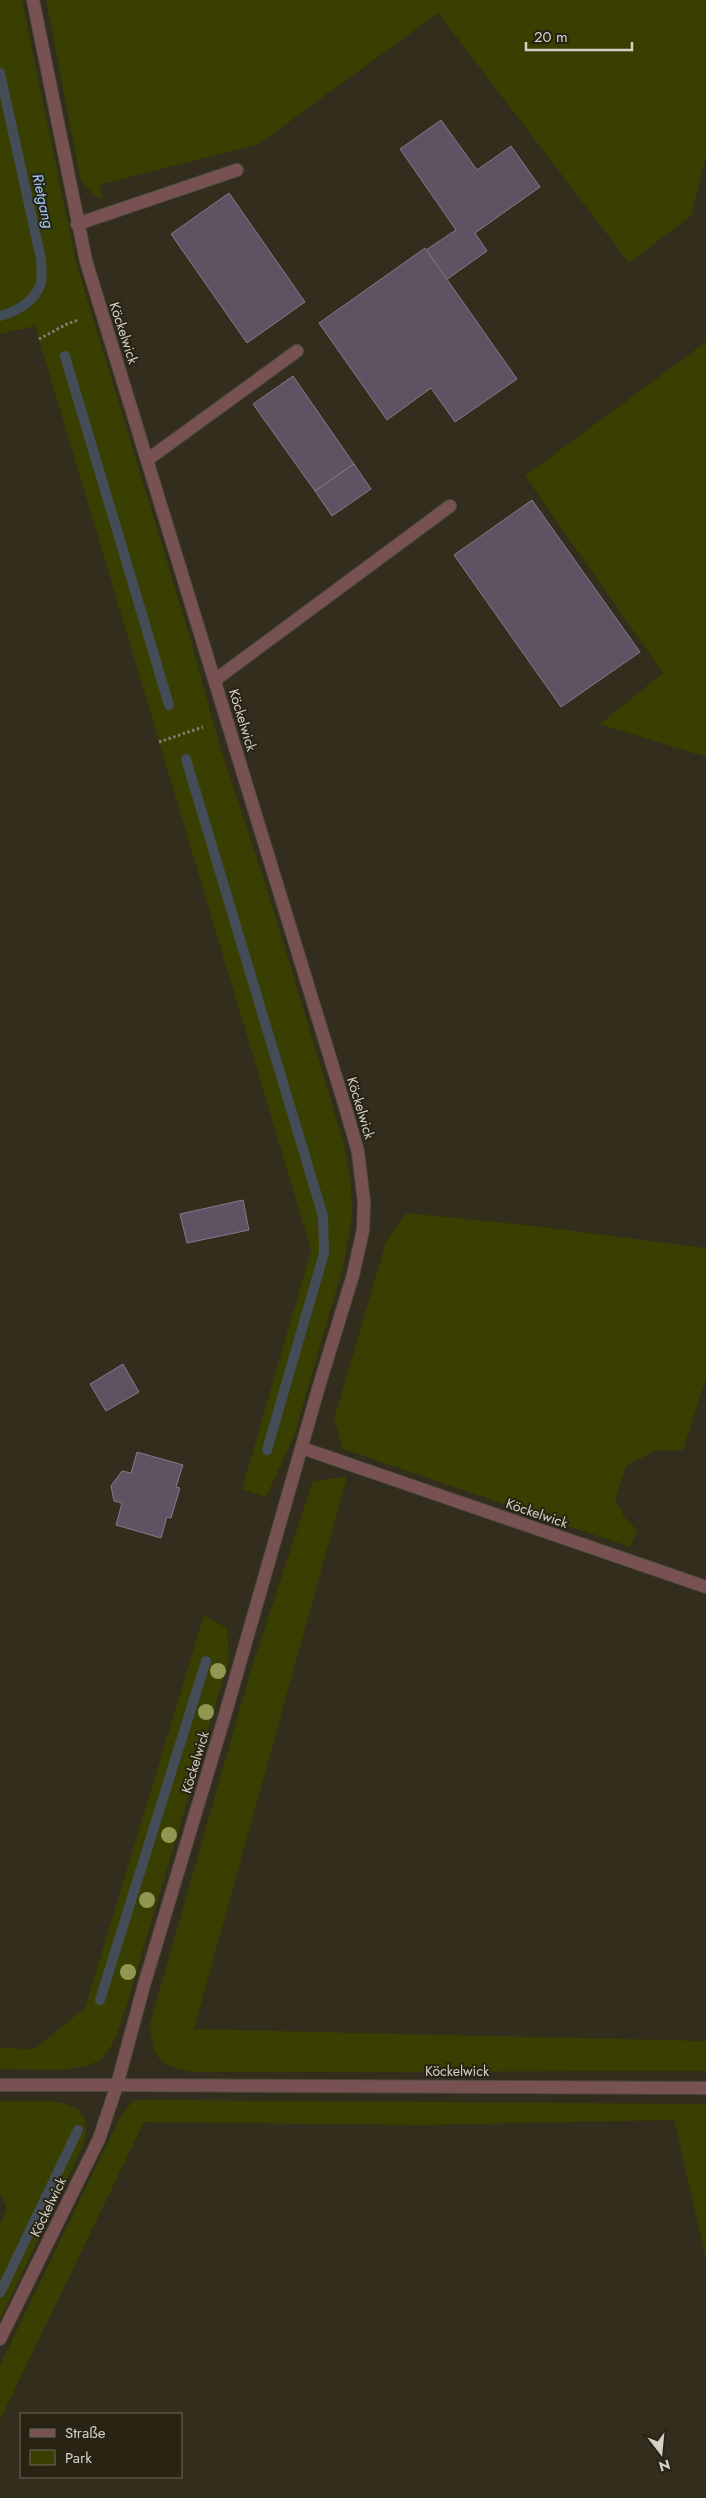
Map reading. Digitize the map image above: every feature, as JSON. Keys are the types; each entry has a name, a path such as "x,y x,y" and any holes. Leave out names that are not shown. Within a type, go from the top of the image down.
{"street":[{"name":"Köckelwick","path":"0,2339 99,2138 117,2085 144,1985 353,1275 361,1239 364,1202 358,1152 347,1112 102,313 77,224 33,0"},
{"path":"77,224 236,170"},
{"path":"148,460 297,351"},
{"path":"215,680 450,506"},
{"name":"Köckelwick","path":"302,1448 706,1587"},
{"name":"Köckelwick","path":"0,2085 706,2088"}],"path":[{"path":"38,340 67,324 102,313"},
{"path":"159,742 227,718"}],"green space":[{"path":"0,0 22,0 76,262 189,634 220,747 271,902 344,1144 351,1183 352,1218 343,1267 294,1436 266,1497 242,1489 311,1250 35,326 0,334"},
{"path":"46,0 706,0 706,155 691,216 629,263 438,13 259,144 99,185 103,200 93,194 81,181"},
{"path":"706,342 706,757 600,724 663,673 525,476"},
{"path":"406,1213 535,1226 706,1248 706,1378 683,1450 654,1451 626,1466 615,1500 625,1518 637,1530 630,1547 343,1449 334,1419 386,1242"},
{"path":"347,1477 194,2029 706,2041 706,2071 191,2072 164,2063 155,2052 150,2024 251,1670 313,1481"},
{"path":"204,1615 227,1628 229,1659 115,2039 103,2057 94,2063 83,2066 54,2070 0,2069 0,2048 34,2049 85,2008"},
{"path":"0,2101 50,2101 65,2104 77,2109 84,2118 86,2132 80,2152 0,2319 0,2224 7,2209 0,2194"},
{"path":"133,2101 706,2104 706,2259 674,2120 424,2125 144,2122 0,2420 0,2365 120,2117"}],"building":[{"path":"441,120 477,170 511,146 540,187 475,233 487,251 446,280 426,250 456,230 400,149"},
{"path":"229,193 305,302 247,343 171,234"},
{"path":"425,248 517,379 455,422 431,388 387,420 319,323"},
{"path":"293,376 354,464 315,491 253,404"},
{"path":"354,464 371,489 332,516 315,491"},
{"path":"532,500 640,652 561,707 454,555"},
{"path":"243,1200 249,1230 187,1243 180,1214"},
{"path":"123,1364 139,1392 106,1411 90,1384"},
{"path":"137,1452 183,1465 176,1487 180,1488 171,1518 167,1517 161,1538 116,1525 122,1503 114,1501 111,1486 122,1471 131,1473"}],"waterway":[{"name":"Rietgang","path":"0,73 41,259 42,276 40,286 33,297 18,309 0,316"},
{"path":"65,356 169,705"},
{"path":"186,759 323,1216 324,1253 267,1450"},
{"path":"100,2000 206,1661"},
{"path":"0,2293 78,2130"}]}
